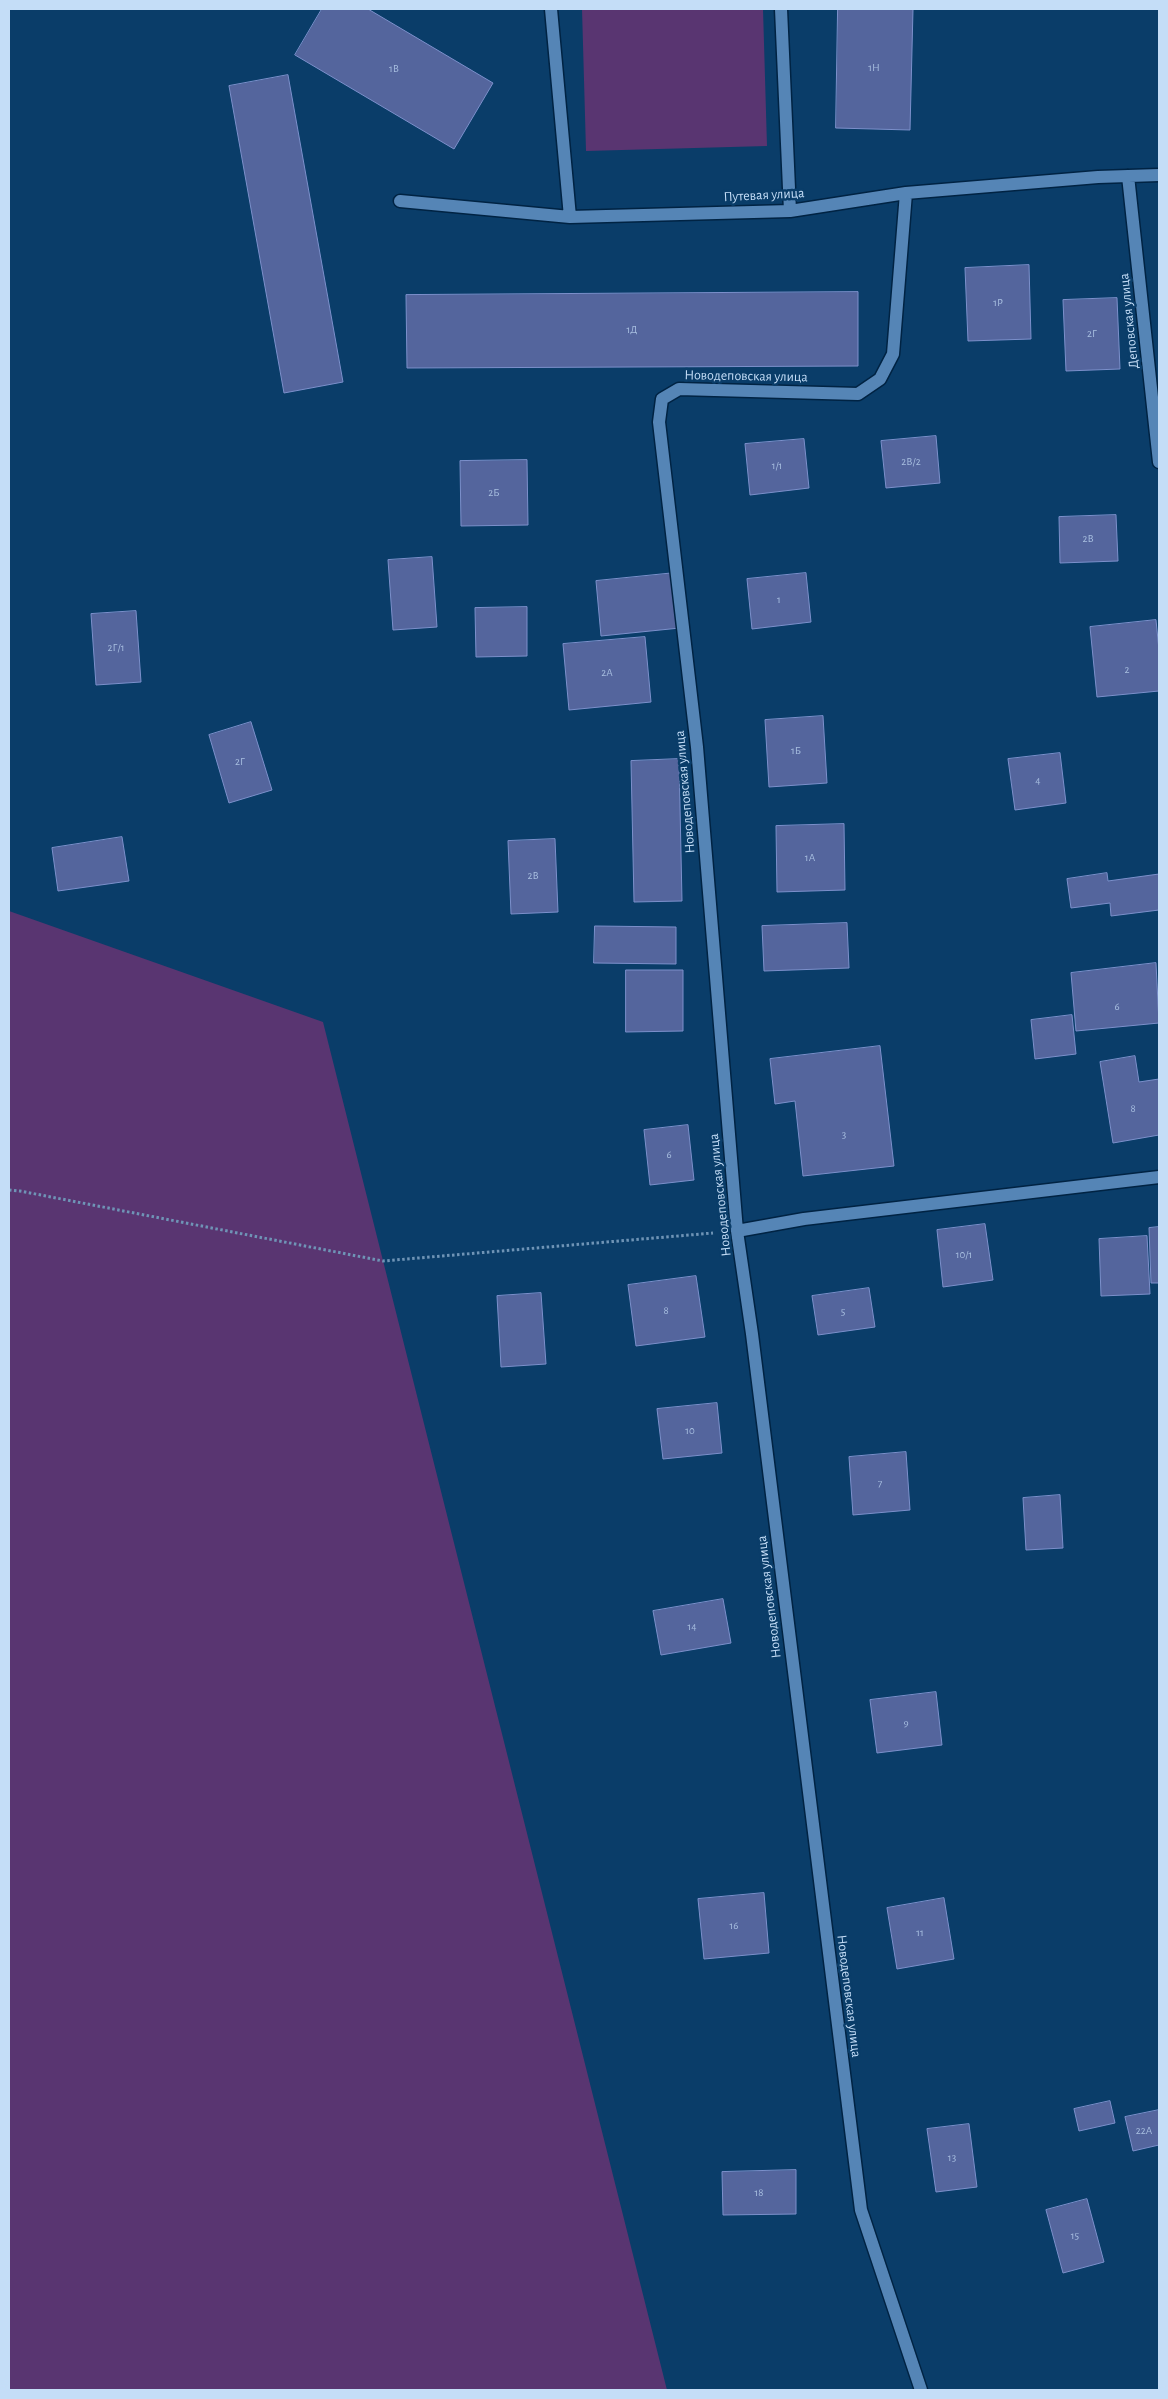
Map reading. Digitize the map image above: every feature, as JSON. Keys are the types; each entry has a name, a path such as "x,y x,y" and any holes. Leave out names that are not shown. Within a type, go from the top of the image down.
{"street":[{"path":"551,9 570,217"},
{"path":"782,9 790,211"},
{"name":"Путевая улица","path":"400,201 570,217 790,211 906,193 1005,184 1159,175"},
{"name":"Деповская улица","path":"1128,176 1159,462"},
{"name":"Новодеповская улица","path":"906,193 893,354 880,379 858,394 679,389 662,399 659,410 697,747 737,1231 753,1344 861,2210 921,2390"},
{"path":"737,1231 804,1219 1159,1177"}],"path":[{"path":"9,1190 20,1190 383,1261 737,1231"}],"shaded area":[{"path":"582,9 763,9 767,146 586,151"},
{"path":"9,911 323,1022 667,2390 9,2390"}],"building":[{"path":"322,9 368,9 493,83 454,149 295,55"},
{"path":"838,9 913,9 910,130 836,128"},
{"path":"288,75 343,382 284,393 229,86"},
{"path":"1029,265 1031,339 968,341 965,268"},
{"path":"858,292 858,366 407,368 406,295"},
{"path":"1117,298 1120,369 1066,371 1063,300"},
{"path":"936,436 940,483 886,488 881,441"},
{"path":"804,439 809,488 750,495 745,444"},
{"path":"527,460 528,525 461,526 460,461"},
{"path":"1116,515 1118,561 1060,563 1059,517"},
{"path":"432,557 437,627 393,630 388,560"},
{"path":"675,573 680,628 601,636 596,581"},
{"path":"806,573 811,622 752,629 747,579"},
{"path":"527,607 527,656 476,657 475,608"},
{"path":"136,611 141,682 96,685 91,614"},
{"path":"1156,620 1159,650 1159,691 1097,697 1090,627"},
{"path":"645,637 651,702 569,710 563,644"},
{"path":"823,716 827,783 769,787 765,720"},
{"path":"251,722 272,790 229,803 209,735"},
{"path":"1060,753 1066,803 1015,810 1008,759"},
{"path":"679,759 682,901 634,902 631,761"},
{"path":"844,824 845,890 777,892 776,826"},
{"path":"122,837 129,881 58,891 52,848"},
{"path":"555,839 558,912 511,914 508,841"},
{"path":"1107,873 1108,881 1159,874 1159,910 1111,916 1110,903 1071,908 1067,879"},
{"path":"847,923 849,968 764,971 762,926"},
{"path":"595,926 676,927 676,964 594,963"},
{"path":"1156,963 1159,1023 1076,1031 1071,973"},
{"path":"626,970 683,970 683,1031 626,1032"},
{"path":"1072,1015 1076,1054 1035,1059 1031,1020"},
{"path":"880,1046 894,1166 803,1176 795,1101 775,1104 770,1059"},
{"path":"1135,1056 1139,1082 1159,1079 1159,1135 1113,1143 1100,1062"},
{"path":"688,1125 694,1180 650,1185 644,1130"},
{"path":"985,1224 993,1280 943,1287 937,1230"},
{"path":"1159,1227 1159,1283 1151,1283 1149,1228"},
{"path":"1147,1236 1150,1294 1101,1296 1099,1239"},
{"path":"696,1276 705,1337 636,1346 628,1285"},
{"path":"869,1288 875,1327 818,1335 812,1296"},
{"path":"541,1293 546,1364 501,1367 497,1296"},
{"path":"717,1403 722,1453 663,1459 657,1409"},
{"path":"906,1452 910,1510 853,1515 849,1457"},
{"path":"1060,1495 1063,1548 1026,1550 1023,1498"},
{"path":"723,1599 731,1643 661,1655 653,1611"},
{"path":"936,1692 942,1745 877,1753 870,1700"},
{"path":"764,1893 769,1953 704,1959 698,1899"},
{"path":"944,1898 954,1959 897,1969 887,1908"},
{"path":"1110,2101 1115,2123 1079,2131 1074,2109"},
{"path":"1159,2110 1159,2145 1133,2151 1125,2117"},
{"path":"969,2124 977,2187 936,2192 927,2129"},
{"path":"796,2170 796,2214 723,2215 722,2172"},
{"path":"1087,2199 1104,2262 1063,2273 1046,2210"}]}
